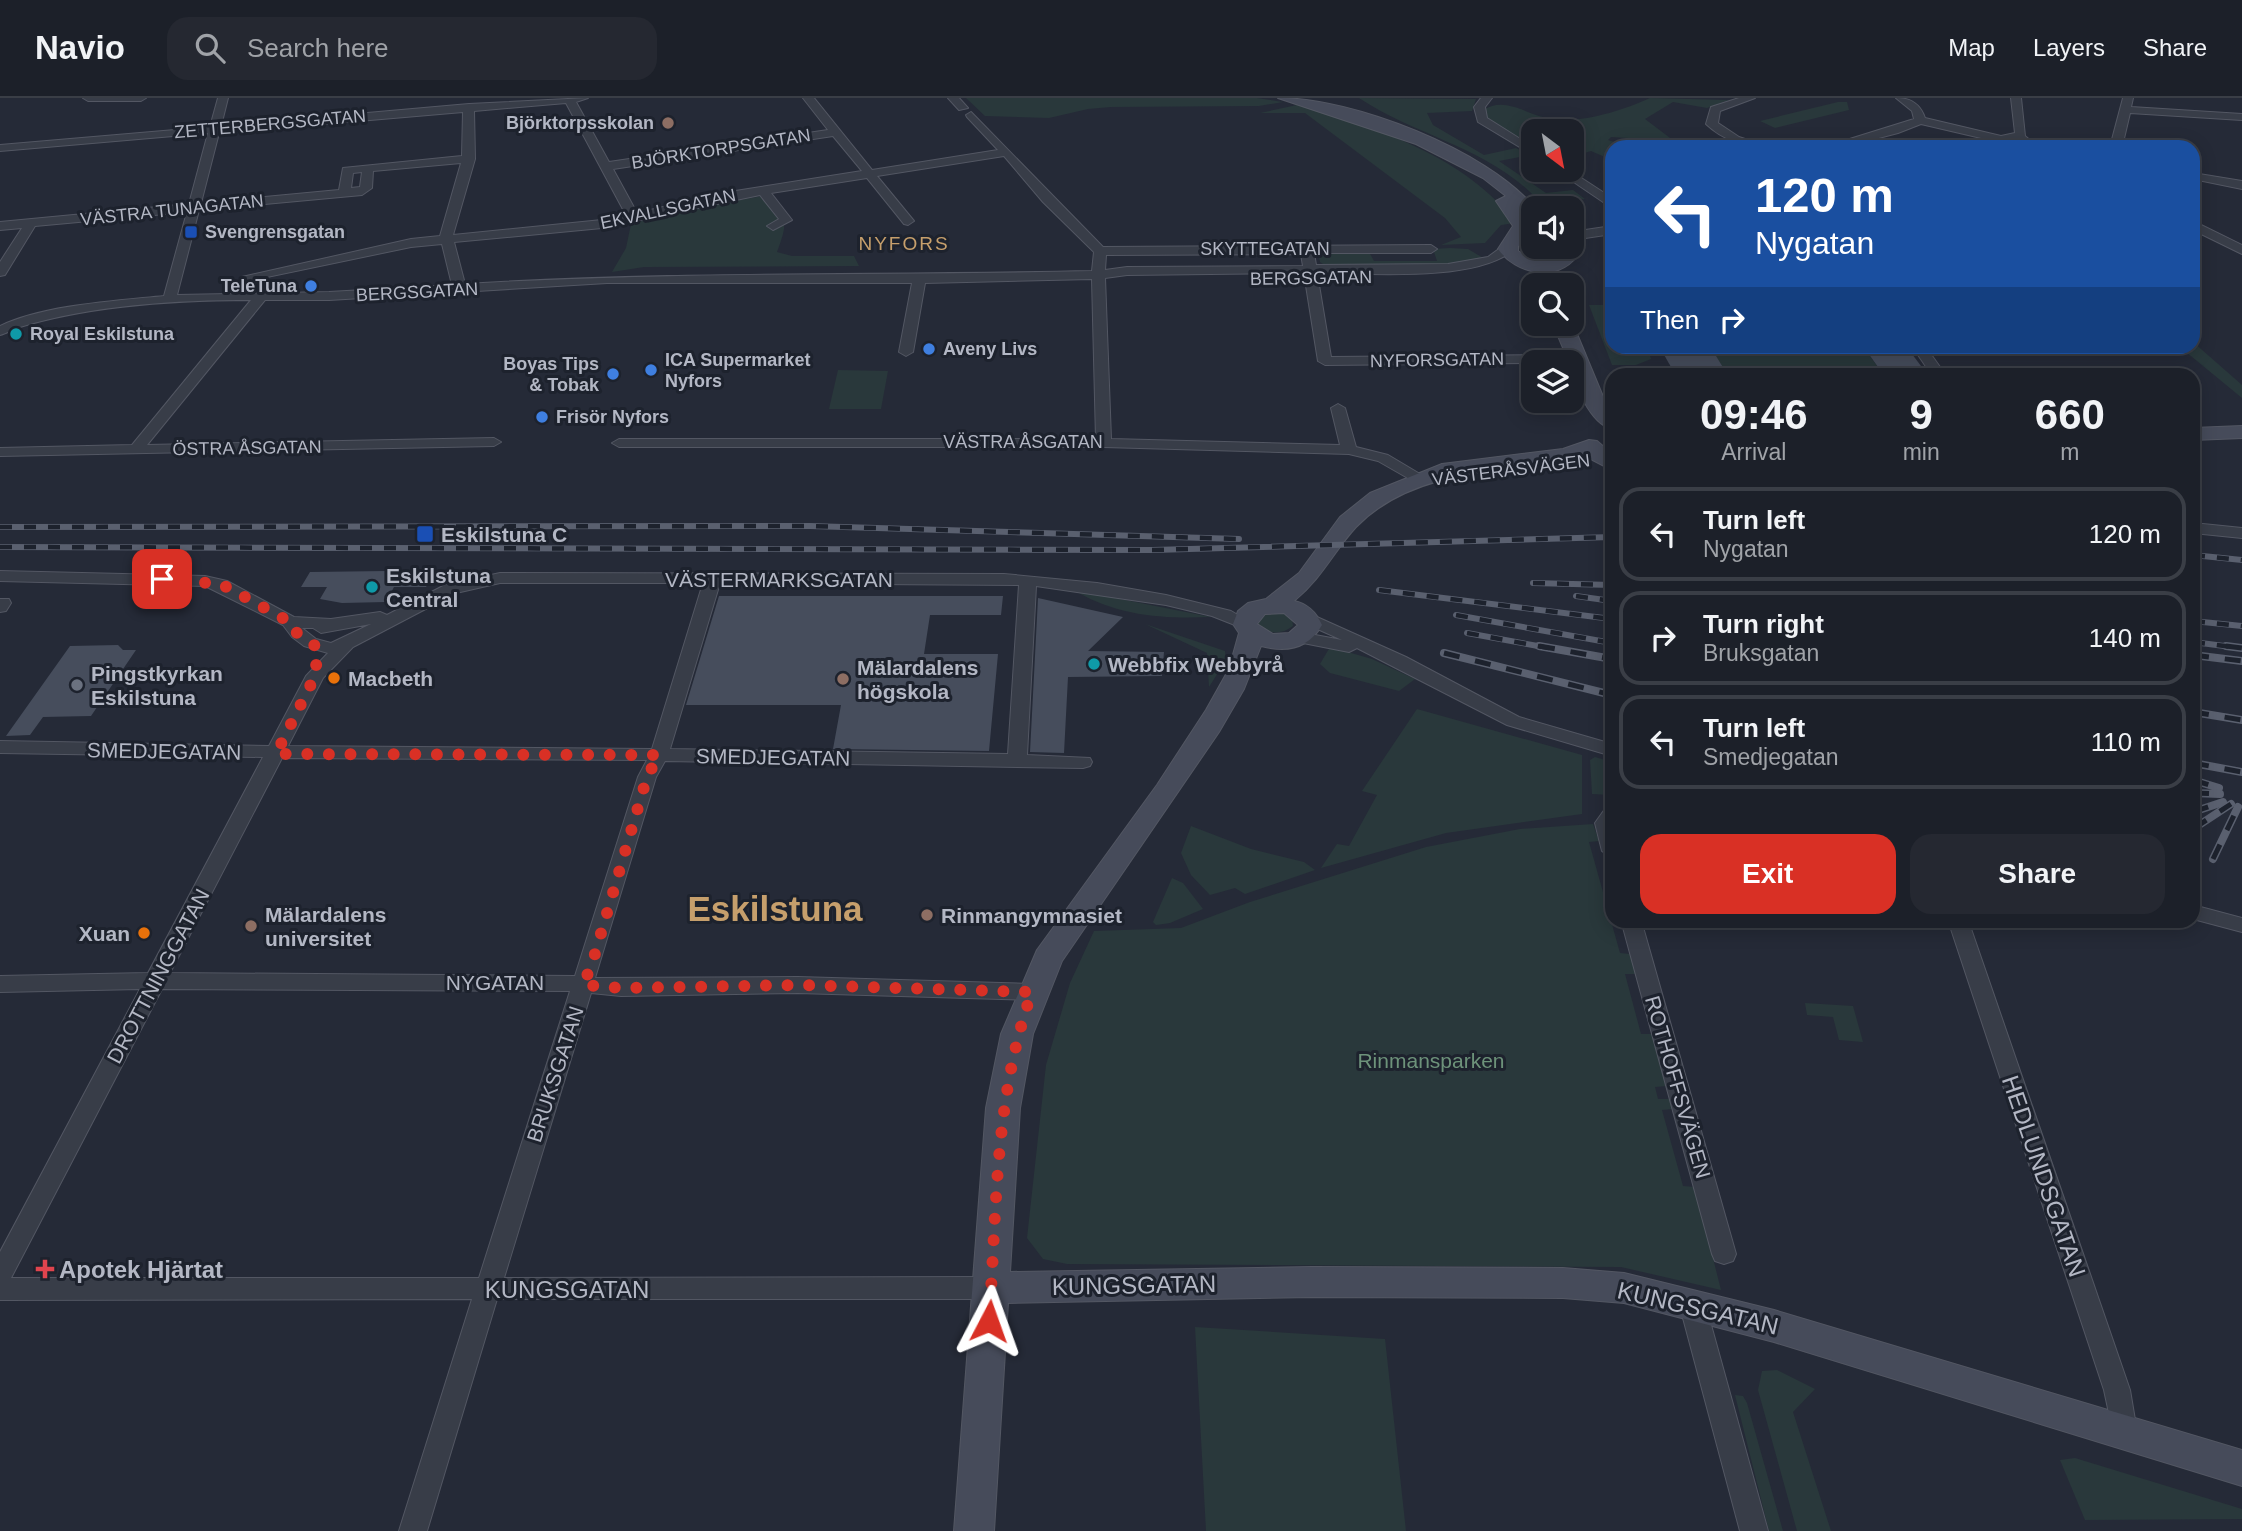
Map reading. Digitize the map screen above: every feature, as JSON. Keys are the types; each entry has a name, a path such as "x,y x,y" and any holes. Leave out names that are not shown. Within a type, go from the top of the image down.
{"street":[{"path":"88,98 141,98"},
{"path":"170,298 223,98"},
{"path":"569,98 634,219"},
{"name":"ZETTERBERGSGATAN","path":"0,148 215,130 381,110 469,107 583,98"},
{"path":"808,98 908,221"},
{"path":"953,98 1039,186 1047,199 1100,251 1104,443"},
{"path":"1286,98 1371,121 1443,152 1497,181 1521,200"},
{"path":"1488,98 1479,107 1482,120 1521,144"},
{"path":"1738,140 1712,124 1715,109 1750,98"},
{"path":"1901,98 1917,110 1920,120"},
{"path":"2016,98 2021,133 2018,138"},
{"path":"2118,140 2127,104 2242,117"},
{"path":"460,289 446,237 469,159 469,107"},
{"path":"1858,140 1894,131 1920,120 1992,140"},
{"name":"BJÖRKTORPSGATAN","path":"607,166 835,132"},
{"path":"2012,140 2023,140"},
{"name":"EKVALLSGATAN","path":"248,276 446,237 602,224 634,219 713,199 1005,152"},
{"path":"1443,152 1496,192 1516,213 1523,229 1519,241 1525,264 1533,273"},
{"path":"368,168 366,188 345,192 347,170 368,168 469,159"},
{"path":"2200,177 2242,185"},
{"path":"1580,182 1605,199"},
{"path":"763,191 786,220 774,226"},
{"name":"VÄSTRA TUNAGATAN","path":"0,226 345,192"},
{"path":"0,272 31,223"},
{"path":"2200,229 2242,250"},
{"path":"1584,235 1605,232"},
{"path":"1584,239 1594,234"},
{"name":"BERGSGATAN","path":"0,331 15,324 97,307 170,298 329,296 607,279 886,280 919,277 1100,275 1127,279 1312,274 1448,268 1492,260 1519,241"},
{"path":"1307,249 1312,274"},
{"name":"SKYTTEGATAN","path":"1100,251 1431,249"},
{"path":"1525,264 1540,259"},
{"name":"BERGSGATAN","path":"1312,274 1450,274 1525,264"},
{"name":"NYFORSGATAN","path":"1312,274 1325,361 1521,359"},
{"path":"906,352 919,277"},
{"path":"136,449 261,296"},
{"path":"1568,336 1594,400 1602,448"},
{"path":"1594,400 1605,414"},
{"path":"1338,408 1349,450"},
{"path":"2200,434 2242,432"},
{"name":"ÖSTRA ÅSGATAN","path":"0,452 494,442"},
{"name":"VÄSTRA ÅSGATAN","path":"619,443 1104,443 1349,450 1382,458 1420,480"},
{"name":"VÄSTERÅSVÄGEN","path":"1257,618 1307,578 1338,534 1362,508 1378,498 1420,480 1602,448"},
{"path":"2200,529 2242,533"},
{"path":"0,576 205,581 221,584 290,622 330,624 353,635"},
{"name":"VÄSTERMARKSGATAN","path":"353,635 464,584 500,578 1059,582 1158,598 1227,615 1257,618"},
{"name":"VÄSTERÅSVÄGEN","path":"1298,628 1301,598 1307,578"},
{"name":"BRUKSGATAN","path":"414,1531 486,1290 592,964 647,777 659,755 713,579"},
{"path":"1017,760 1028,581"},
{"path":"1257,618 1290,607 1298,628"},
{"path":"1257,618 1267,640 1298,628 1385,654 1513,721 1605,748"},
{"path":"974,1531 1003,1108 1017,1034 1048,958 1169,788 1220,707 1251,648 1257,618"},
{"path":"290,622 293,630 316,645 353,635"},
{"path":"316,645 312,638 315,633 330,624"},
{"path":"1220,707 1265,652 1298,628"},
{"name":"DROTTNINGGATAN","path":"0,1276 315,676 353,635"},
{"name":"DROTTNINGGATAN","path":"315,676 316,645"},
{"name":"SMEDJEGATAN","path":"0,747 276,754 659,755 1083,762"},
{"path":"2200,914 2242,925"},
{"name":"ROTHOFFSVÄGEN","path":"1633,928 1724,1254"},
{"name":"HEDLUNDSGATAN","path":"1961,928 2113,1378 2123,1432"},
{"name":"NYGATAN","path":"0,984 154,981 534,982 621,988 798,985 1032,992"},
{"name":"KUNGSGATAN","path":"0,1289 436,1287 486,1290 1563,1283 1624,1288 1692,1303 2242,1468"},
{"path":"1692,1303 1754,1531"}],"green space":[{"path":"966,98 1257,98 1283,102 1259,106 1111,107 1049,118 985,116"},
{"path":"1359,98 1476,99 1472,111 1427,113 1433,125 1484,155 1516,148 1521,151 1521,157 1499,161 1521,176 1521,182 1530,182 1546,193 1573,190 1581,196 1534,196 1504,172 1481,158 1382,112"},
{"path":"1650,98 1729,100 1707,108 1673,102 1645,119 1673,140 1611,137 1605,140 1605,157 1591,151 1584,153 1584,119 1580,119 1610,113"},
{"path":"1847,102 1849,110 1775,128 1760,121"},
{"path":"1297,105 1387,134 1446,162 1496,200 1515,223 1501,225 1485,243 1441,245 1461,237 1445,218 1305,113 1260,113"},
{"path":"1504,105 1552,119 1521,119 1521,140 1485,118 1484,110"},
{"path":"769,195 784,222 777,252 792,256 854,256 859,266 644,267 612,272 626,248 631,224 677,211"},
{"path":"1433,249 1468,249 1485,259 1460,265 1326,266 1320,262 1319,257 1326,252 1369,252 1374,261 1437,261"},
{"path":"1589,305 1605,305 1605,347"},
{"path":"2200,348 2242,385 2242,398 2189,354 2200,354"},
{"path":"1608,354 1649,354 1651,359 1636,365 1612,365"},
{"path":"1714,354 1868,354 1879,368 1723,368"},
{"path":"838,370 888,371 881,409 829,409"},
{"path":"1077,592 1211,617 1159,616 1125,611"},
{"path":"1262,613 1285,613 1292,619 1293,626 1283,631 1269,631 1256,623"},
{"path":"1145,624 1225,651 1226,660 1209,687 1207,653"},
{"path":"1330,647 1372,659 1415,679 1399,691 1330,673 1320,664"},
{"path":"1417,709 1582,755 1582,814 1446,833 1321,868 1337,844 1349,846 1377,795 1362,791"},
{"path":"1595,757 1605,760 1605,795 1592,794 1590,760"},
{"name":"Rinmansparken","path":"1593,824 1599,841 1589,842 1605,899 1605,928 1613,928 1620,953 1630,954 1636,974 1625,974 1641,1034 1652,1034 1667,1086 1655,1087 1658,1099 1671,1099 1673,1109 1662,1110 1683,1186 1695,1187 1721,1290 1621,1267 1067,1264 1043,1259 1027,1238 1046,1065 1070,983 1094,931 1181,928 1250,902 1426,847 1520,829"},
{"path":"1191,826 1251,849 1304,862 1315,870 1245,894 1235,888 1210,895 1191,875 1181,853"},
{"path":"1172,878 1183,883 1203,909 1170,923 1156,925 1153,922"},
{"path":"1805,1003 1853,1006 1863,1042 1839,1040 1833,1017 1807,1015"},
{"path":"1195,1327 1385,1339 1406,1531 1206,1531"},
{"path":"1777,1370 1815,1389 1793,1412 1831,1531 1797,1531 1758,1390 1762,1371"},
{"path":"1735,1395 1743,1396 1747,1403 1783,1531 1769,1531"},
{"path":"2075,1458 2242,1509 2242,1519 2085,1520 2060,1460"}],"building":[{"path":"1664,354 1715,354 1723,368 1672,368"},
{"path":"1869,354 1912,354 1922,368 1879,368"},
{"name":"Eskilstuna Central","path":"310,572 435,572 426,587 394,587 386,602 342,603 320,599 327,587 301,587"},
{"name":"Mälardalens högskola","path":"719,596 1003,596 1001,615 930,615 924,654 998,654 989,751 833,749 841,705 686,705"},
{"name":"Webbfix Webbyrå","path":"1038,598 1123,617 1088,651 1164,652 1162,676 1068,677 1064,753 1030,752"},
{"name":"Pingstkyrkan Eskilstuna","path":"118,645 123,650 136,650 91,716 43,717 30,735 6,736 70,646"}],"railway":[{"path":"0,527 810,526 1239,539"},
{"path":"0,547 1153,550 1605,537"},
{"path":"2200,556 2242,560"},
{"path":"1533,583 1605,585"},
{"path":"1379,590 1605,618"},
{"path":"1576,596 1605,600"},
{"path":"1456,615 1605,642"},
{"path":"2200,622 2242,626"},
{"path":"1467,633 1549,648"},
{"path":"2200,643 2240,648"},
{"path":"1539,646 1605,658"},
{"path":"2226,646 2242,648"},
{"path":"1444,653 1605,693"},
{"path":"2200,656 2242,661"},
{"path":"2200,713 2242,720"},
{"path":"2200,764 2242,772"},
{"path":"2200,782 2219,788"},
{"path":"2200,793 2220,794"},
{"path":"2200,810 2223,802"},
{"path":"2200,824 2231,804"},
{"path":"2213,859 2238,807"}],"place":[{"name":"Björktorpsskolan","path":"668,123"},
{"name":"Svengrensgatan","path":"191,232"},
{"name":"TeleTuna","path":"311,286"},
{"name":"Royal Eskilstuna","path":"16,334"},
{"name":"Aveny Livs","path":"929,349"},
{"name":"ICA Supermarket Nyfors","path":"651,370"},
{"name":"Boyas Tips & Tobak","path":"613,374"},
{"name":"Frisör Nyfors","path":"542,417"},
{"name":"Eskilstuna C","path":"425,534"},
{"name":"Eskilstuna Central","path":"372,587"},
{"name":"Webbfix Webbyrå","path":"1094,664"},
{"name":"Macbeth","path":"334,678"},
{"name":"Mälardalens högskola","path":"843,679"},
{"name":"Pingstkyrkan Eskilstuna","path":"77,685"},
{"name":"Rinmangymnasiet","path":"927,915"},
{"name":"Mälardalens universitet","path":"251,926"},
{"name":"Xuan","path":"144,933"},
{"name":"Apotek Hjärtat","path":"45,1269"}],"district":[{"name":"NYFORS","path":"904,243"},
{"name":"Eskilstuna","path":"775,908"}],"route":[{"path":"162,579 221,584 290,622 293,630 318,648 315,676 276,754 659,755 647,777 592,964 583,985 621,988 798,985 1032,992 1017,1034 1003,1108 989,1321"}]}
